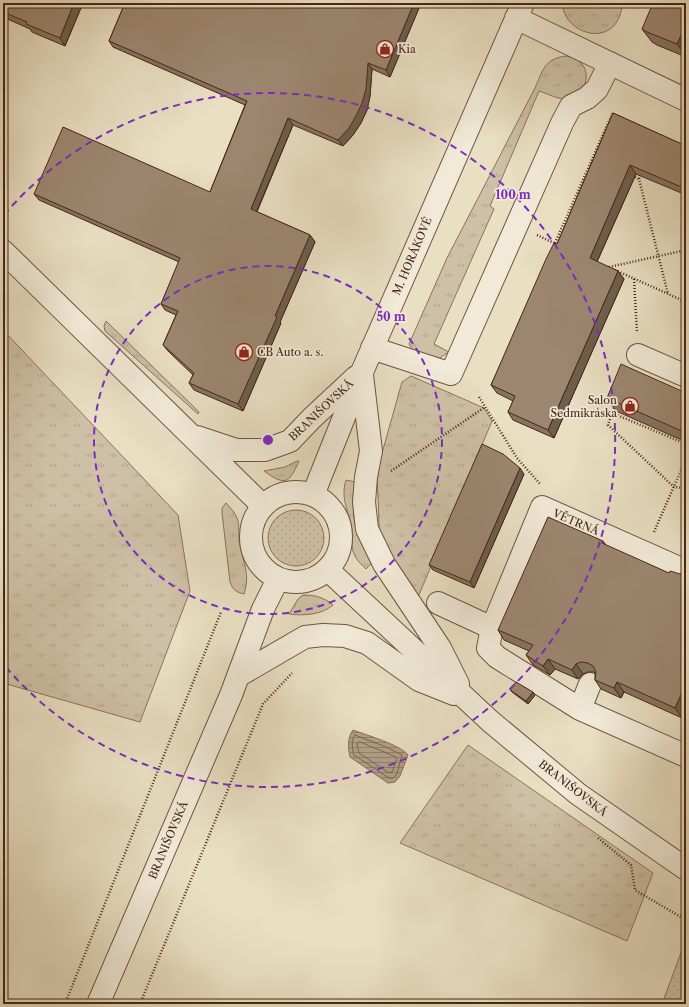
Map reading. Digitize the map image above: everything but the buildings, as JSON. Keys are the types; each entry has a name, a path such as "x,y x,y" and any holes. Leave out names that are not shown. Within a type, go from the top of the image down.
{"street":[{"name":"M. HORÁKOVÉ","path":"313,495 372,348 519,11 610,64 686,100"},
{"path":"372,348 451,374 562,123 571,106 587,98 597,89 610,64"},
{"name":"BRANIŠOVSKÁ","path":"3,251 263,506"},
{"path":"638,355 686,376"},
{"name":"BRANIŠOVSKÁ","path":"191,435 236,450 265,450 290,441 312,418 362,372"},
{"name":"BRANIŠOVSKÁ","path":"362,372 371,451 366,477 364,502 367,529 384,564 440,648 466,699"},
{"path":"290,492 300,492 313,495 324,501 330,507 339,523 341,543 337,558 328,570 315,578 305,581 292,582 278,579 259,564 252,550 252,526 258,511 274,497 290,492"},
{"name":"VĚTRNÁ","path":"686,571 542,507 492,628 488,648 497,657 580,709 686,756"},
{"name":"BRANIŠOVSKÁ","path":"328,570 490,721 578,794 686,867"},
{"name":"BRANIŠOVSKÁ","path":"98,1004 231,695 263,609 278,579"},
{"path":"438,603 492,628"},
{"name":"BRANIŠOVSKÁ","path":"238,676 305,637 323,634 345,636 367,643 419,680 466,699"},
{"path":"580,709 590,684"}],"path":[{"path":"555,243 613,112"},
{"path":"593,157 597,159"},
{"path":"640,176 639,179 668,294"},
{"path":"635,177 639,179"},
{"path":"517,226 562,246"},
{"path":"609,267 686,250"},
{"path":"602,264 686,302"},
{"path":"634,279 638,355"},
{"path":"479,397 517,458 548,493 542,507"},
{"path":"617,399 608,425 674,487 686,488"},
{"path":"387,474 485,407"},
{"path":"612,413 686,444"},
{"path":"645,553 686,459"},
{"path":"66,1004 221,612"},
{"path":"140,1004 263,704 297,668"},
{"path":"592,833 631,865 635,890 686,920"}],"green space":[{"path":"563,3 621,3 622,8 615,24 609,30 601,33 592,33 576,27 569,20 564,11"},
{"path":"559,57 572,57 583,65 586,73 586,81 582,89 569,99 557,98 539,91 490,206 494,209 434,344 449,352 438,359 425,357 414,351 409,344 447,258 545,66"},
{"path":"106,321 199,412 198,414 105,331 104,326"},
{"path":"3,330 178,515 190,591 140,722 3,683"},
{"path":"411,376 484,408 492,421 413,609 381,576 377,471 402,382"},
{"path":"299,461 295,469 286,480 277,479 264,471 285,467"},
{"path":"346,480 355,482 353,505 357,533 373,562 366,569 357,559 352,549 352,529 344,499 344,487"},
{"path":"226,503 234,512 239,526 240,548 247,579 244,594 235,590 230,582 222,513 222,508"},
{"path":"296,510 311,515 319,523 324,538 319,553 311,561 296,566 281,561 273,553 268,538 273,523 281,515"},
{"path":"303,595 319,597 333,605 318,613 300,615 289,614 298,599"},
{"path":"468,745 653,873 627,941 400,843"},
{"path":"682,950 686,952 686,1004 662,1004"}],"water":[{"path":"353,730 391,744 408,755 400,776 395,782 388,783 350,757 348,743"}],"place":[{"name":"Kia","path":"385,49"},
{"name":"CB Auto a. s.","path":"244,352"},
{"name":"Salon Sedmikráska","path":"630,406"}]}
